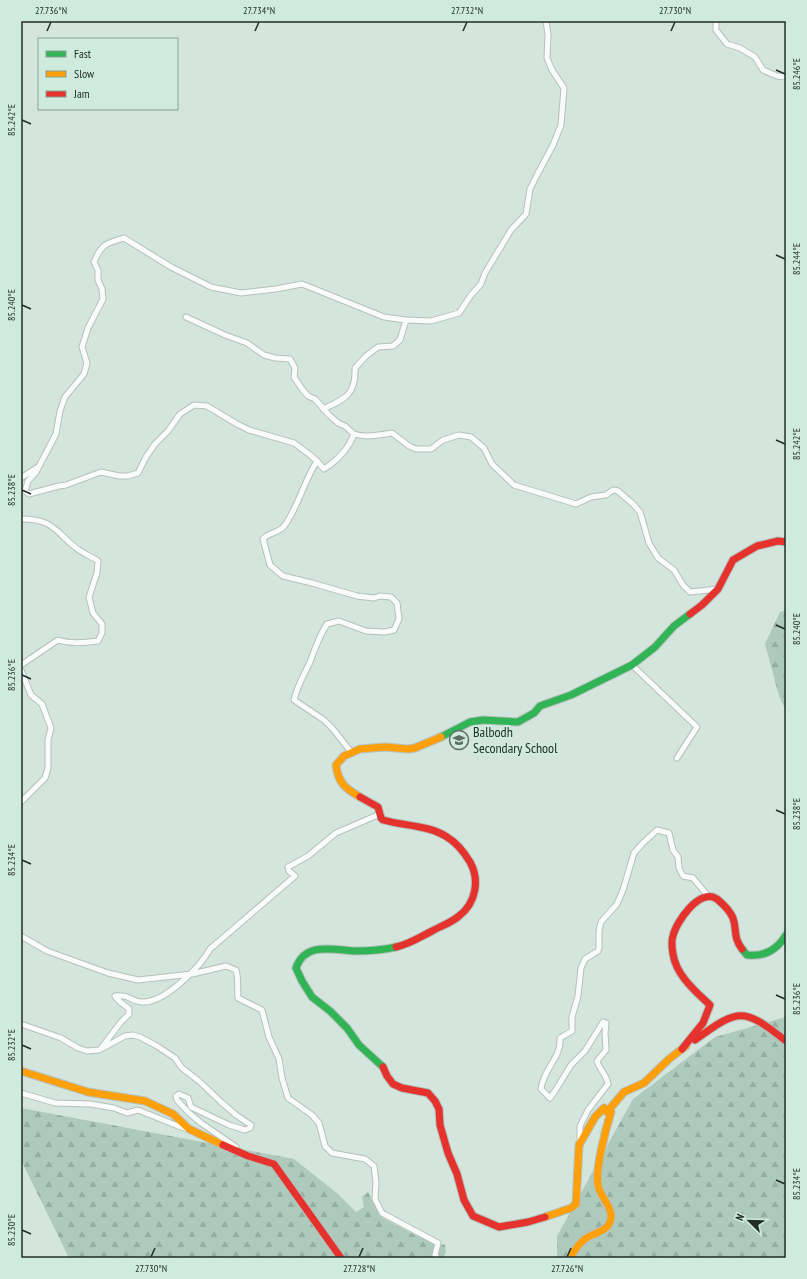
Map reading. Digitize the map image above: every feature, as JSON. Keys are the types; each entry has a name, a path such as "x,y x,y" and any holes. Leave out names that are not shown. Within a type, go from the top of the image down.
{"main road":[{"path":"570,1258 579,1244 589,1236 602,1232 609,1224 611,1218 609,1205 600,1193 598,1187 598,1170 611,1112 607,1112 604,1108 595,1117 579,1145 576,1204 571,1208 528,1222 499,1226 487,1223 473,1216 464,1200 457,1174 448,1153 440,1125 439,1109 432,1096 428,1093 402,1088 393,1084 387,1076 384,1067 359,1045 347,1028 330,1011 312,997 302,981 296,968 300,959 306,954 319,949 360,952 413,942 458,918 467,908 474,896 477,886 473,867 462,851 451,839 434,831 383,820 378,807 348,790 337,776 336,765 344,756 351,752 385,747 408,749 415,748 429,743 470,722 484,720 518,722 534,713 540,706 570,695 632,665 655,647 674,626 702,605 718,589 733,560 757,546 778,541 786,542"},
{"path":"682,1049 699,1031 709,1012 710,1005 684,979 674,955 672,938 678,924 688,910 699,900 714,897 731,914 735,939 747,955 761,955 772,951 779,945 786,935"},
{"path":"607,1112 624,1092 644,1083 669,1059 723,1020 742,1014 764,1023 786,1041"},
{"path":"21,1071 88,1092 145,1101 173,1114 189,1129 248,1156 274,1164 341,1258"}],"street":[{"path":"354,434 350,445 335,462 324,470 317,461 294,443 243,427 207,406 194,405 180,414 168,431 155,444 138,473 128,476 119,476 101,472 66,485 29,494 25,492 28,481 39,467 56,434 60,411 65,397 84,374 87,363 82,347 88,328 103,299 102,289 98,280 98,270 94,262 98,252 103,246 112,242 124,238 171,267 211,287 241,293 276,290 302,284 384,317 406,320 431,321 459,313 481,284 485,273 511,230 526,214 530,189 553,146 561,124 564,105 564,88 552,70 547,58 548,35 546,21"},
{"path":"716,21 716,30 726,44 740,48 755,57 762,70 786,78"},
{"path":"186,317 225,335 247,343 264,355 275,358 290,359 295,368 294,377 308,396 315,399 338,423 345,426 358,436 374,436 392,433 409,446 416,449 431,449 443,440 459,435 471,437 484,448 492,464 514,485 576,504 591,497 606,495 613,490 618,491 640,512 649,543 658,558 674,570 683,585 690,592 718,589"},
{"path":"323,409 341,401 352,390 356,376 355,368 366,356 378,347 393,346 400,340 406,320"},
{"path":"317,461 312,468 296,507 285,527 277,532 268,534 263,540 270,565 283,576 358,596 374,598 380,596 391,597 397,603 399,619 394,630 385,632 366,631 339,622 326,624 310,663 296,689 294,700 324,720 351,752"},
{"path":"21,478 39,467"},
{"path":"21,519 34,519 53,526 79,550 98,561 97,573 89,597 93,613 102,624 102,633 98,641 86,643 58,640 21,665"},
{"path":"632,665 697,727 678,758"},
{"path":"21,670 31,695 42,704 51,728 48,740 48,768 45,778 21,802"},
{"path":"102,1048 121,1022 129,1014 129,1009 121,1002 116,1000 115,996 123,995 140,1002 160,997 192,974 205,958 210,949 295,876 290,872 288,867 308,856 336,833 380,814"},
{"path":"579,1145 580,1126 588,1110 608,1084 607,1079 598,1066 597,1061 606,1050 606,1024 603,1022 598,1028 584,1051 571,1065 550,1098 541,1089 542,1082 561,1046 560,1038 572,1031 572,1016 578,996 581,968 585,959 598,951 601,922 617,904 623,890 634,853 657,830 669,834 673,850 678,856 680,868 684,876 693,878 709,897"},
{"path":"21,936 47,950 122,977 138,980 192,974 226,966 236,970 238,976 238,998 262,1010 269,1037 280,1059 282,1078 288,1098 312,1115 319,1123 325,1146 332,1153 365,1159 374,1166 376,1182 375,1200 382,1213 438,1243 435,1255 437,1258"},
{"path":"21,1024 61,1038 78,1048 87,1051 99,1050 125,1036 133,1035 157,1046 175,1058 182,1068 199,1081 226,1107 251,1124 250,1128 245,1130 229,1125 191,1107 188,1098 179,1094 176,1096 177,1100 188,1112 201,1123 248,1156"},
{"path":"21,1093 55,1103 90,1104 114,1108 127,1113 138,1110 189,1129"}],"green space":[{"path":"786,610 786,711 779,696 765,644 780,612"},
{"path":"786,1017 786,1258 557,1258 557,1236 633,1099 715,1037"},
{"path":"21,1108 294,1159 338,1194 356,1212 364,1207 362,1197 368,1192 381,1217 415,1235 445,1245 446,1252 443,1258 69,1258 21,1160"}],"traffic: fast":[{"path":"441,737 470,722 483,720 518,722 534,713 540,706 571,695 632,665 655,647 674,626 690,614"},
{"path":"742,949 747,955 764,954 778,945 786,935"},
{"path":"383,1067 359,1045 347,1028 330,1011 312,997 296,968 300,959 313,950 330,949 366,951 396,947"}],"traffic: slow":[{"path":"360,797 344,785 337,771 336,765 344,756 360,749 385,747 408,749 415,748 441,737"},
{"path":"607,1112 624,1092 644,1083 669,1059 686,1046"},
{"path":"21,1071 88,1092 145,1101 173,1114 189,1129 223,1145"},
{"path":"545,1217 571,1208 576,1204 579,1145 595,1117 604,1108 607,1112 611,1112 606,1128 597,1178 599,1190 611,1212 610,1222 606,1228 583,1241 576,1248 570,1258"}],"traffic: jam":[{"path":"690,614 702,605 718,589 733,560 757,546 778,541 786,542"},
{"path":"360,797 378,807 383,820 432,830 451,839 468,858 475,876 475,891 473,898 465,911 449,923 415,940 396,947"},
{"path":"682,1049 703,1023 710,1005 682,976 675,962 672,949 672,940 679,923 696,902 703,898 710,897 717,899 732,915 737,941 742,949"},
{"path":"695,1040 722,1022 732,1017 741,1016 750,1017 760,1022 786,1041"},
{"path":"383,1067 393,1084 402,1088 428,1093 435,1101 439,1109 440,1125 448,1153 457,1174 464,1200 473,1216 499,1227 528,1222 545,1217"},
{"path":"223,1145 248,1156 274,1164 341,1258"}],"place":[{"name":"Balbodh Secondary School","path":"459,740"}]}
